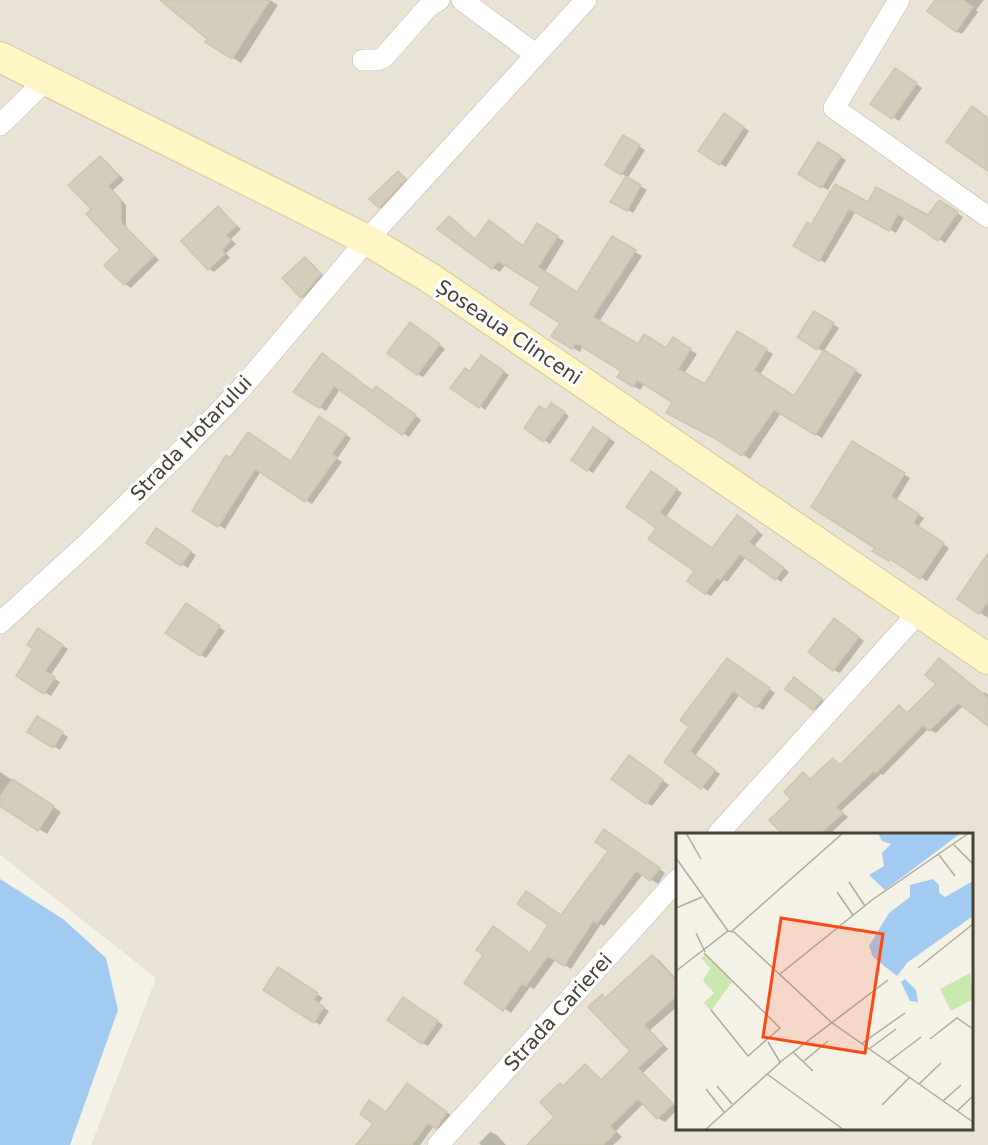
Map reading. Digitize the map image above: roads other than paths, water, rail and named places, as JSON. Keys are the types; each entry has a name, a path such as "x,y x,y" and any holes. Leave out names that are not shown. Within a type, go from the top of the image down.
{"main road":[{"name":"Șoseaua Clinceni","path":"0,57 367,240 430,278 988,659"}],"street":[{"path":"363,60 378,60 384,57 428,7 439,0"},
{"path":"462,0 535,54"},
{"name":"Strada Hotarului","path":"0,623 90,541 240,390 367,240 586,0"},
{"path":"899,0 834,108 988,217"},
{"path":"0,125 46,80"},
{"path":"719,833 919,612"},
{"name":"Strada Carierei","path":"438,1145 676,881"}],"water":[{"path":"0,879 63,919 106,958 118,1010 70,1145 0,1145"}]}
